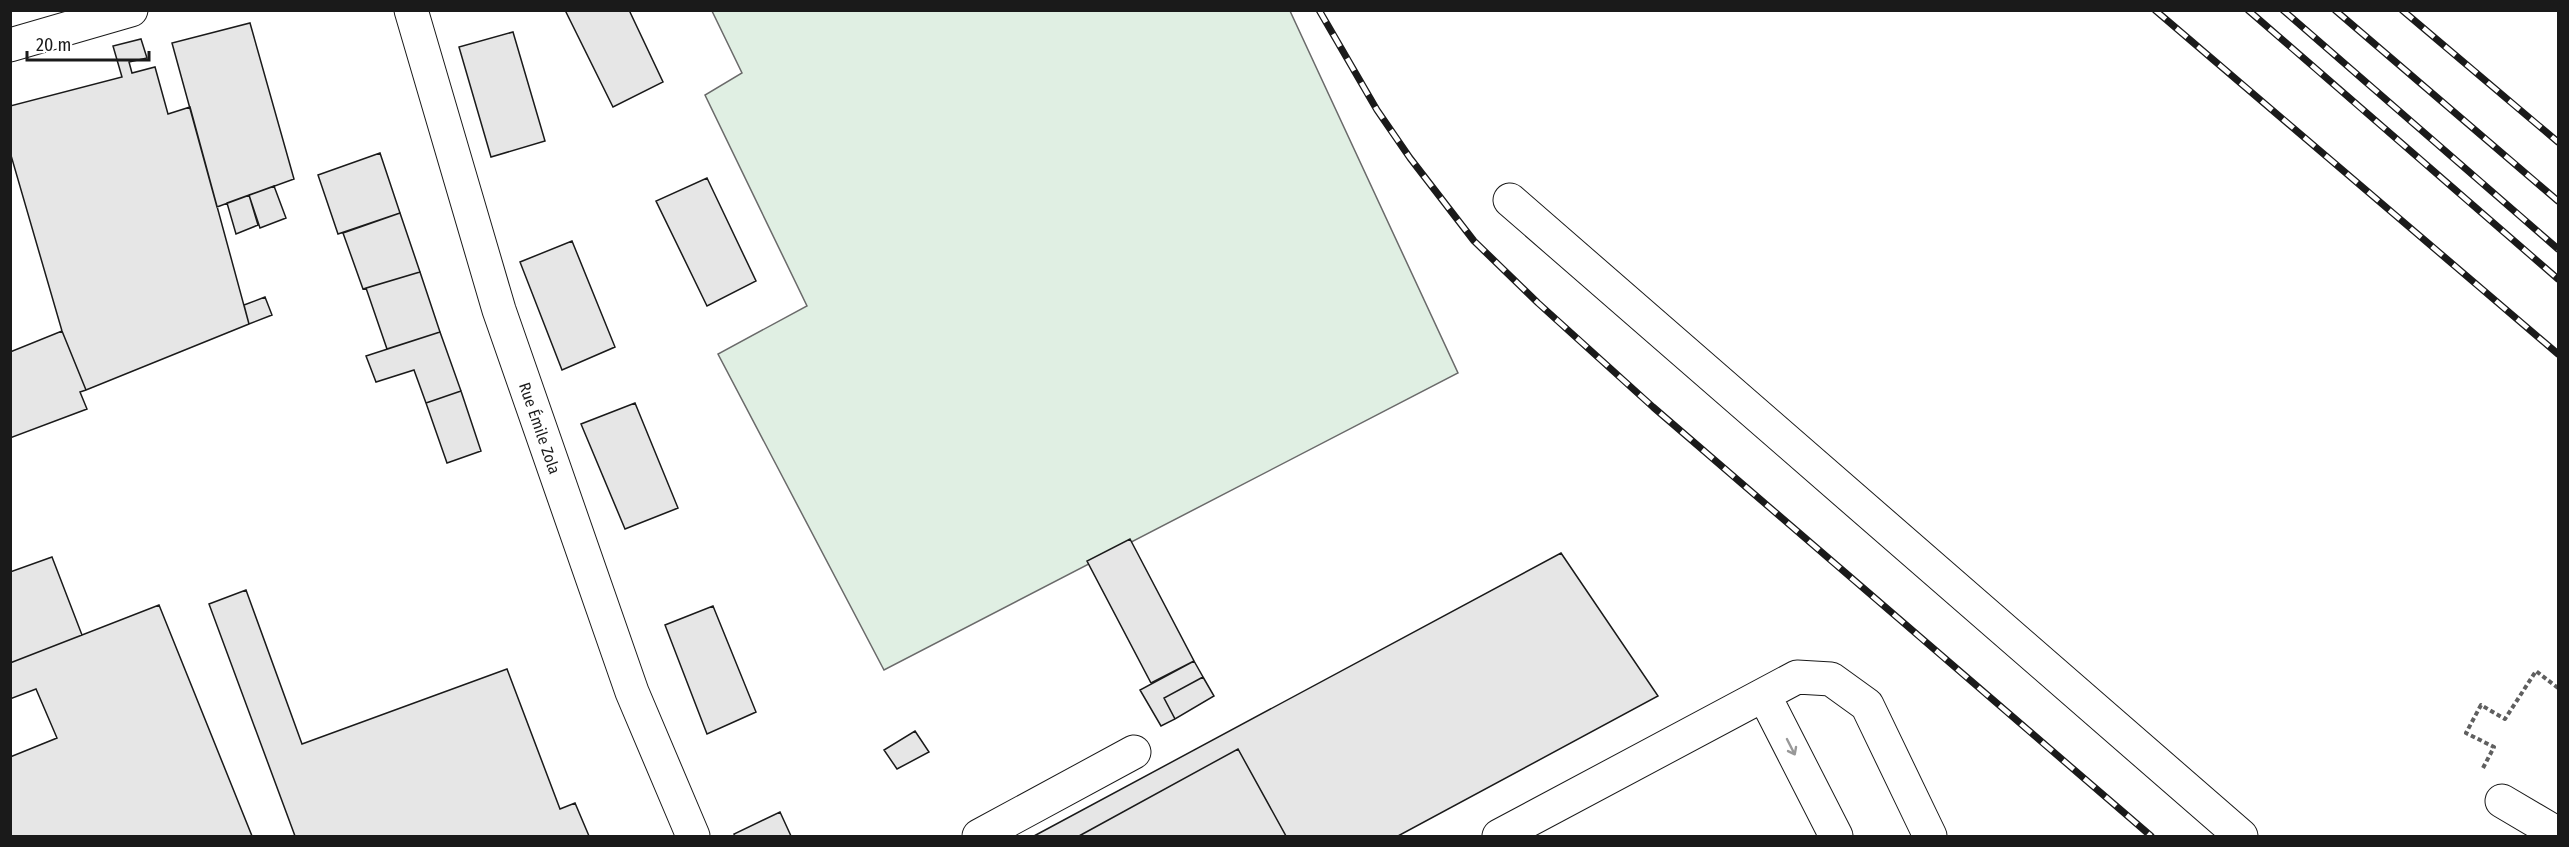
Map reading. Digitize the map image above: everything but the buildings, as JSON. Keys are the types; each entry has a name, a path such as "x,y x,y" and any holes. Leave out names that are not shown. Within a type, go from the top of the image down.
{"street":[{"path":"10,45 131,10"},
{"name":"Rue Émile Zola","path":"411,10 499,310 632,692 693,837"},
{"path":"1510,200 2241,837"},
{"path":"1516,832 1797,677 1831,679 1867,705 1930,837"},
{"path":"1764,695 1836,837"},
{"path":"979,837 1134,752"},
{"path":"2502,801 2559,834"}],"path":[{"path":"2502,801 2474,786 2494,747 2466,733 2472,720 2481,705 2505,719 2536,671 2559,688"}],"green space":[{"path":"712,11 1290,11 1458,373 884,670 718,354 807,306 705,95 742,73"}],"railway":[{"path":"1319,10 1377,110 1410,158 1474,241 1538,303 1653,407 2151,836"},
{"path":"2155,10 2558,354"},
{"path":"2248,10 2558,279"},
{"path":"2283,10 2558,249"},
{"path":"2335,10 2558,201"},
{"path":"2402,10 2558,142"}]}
